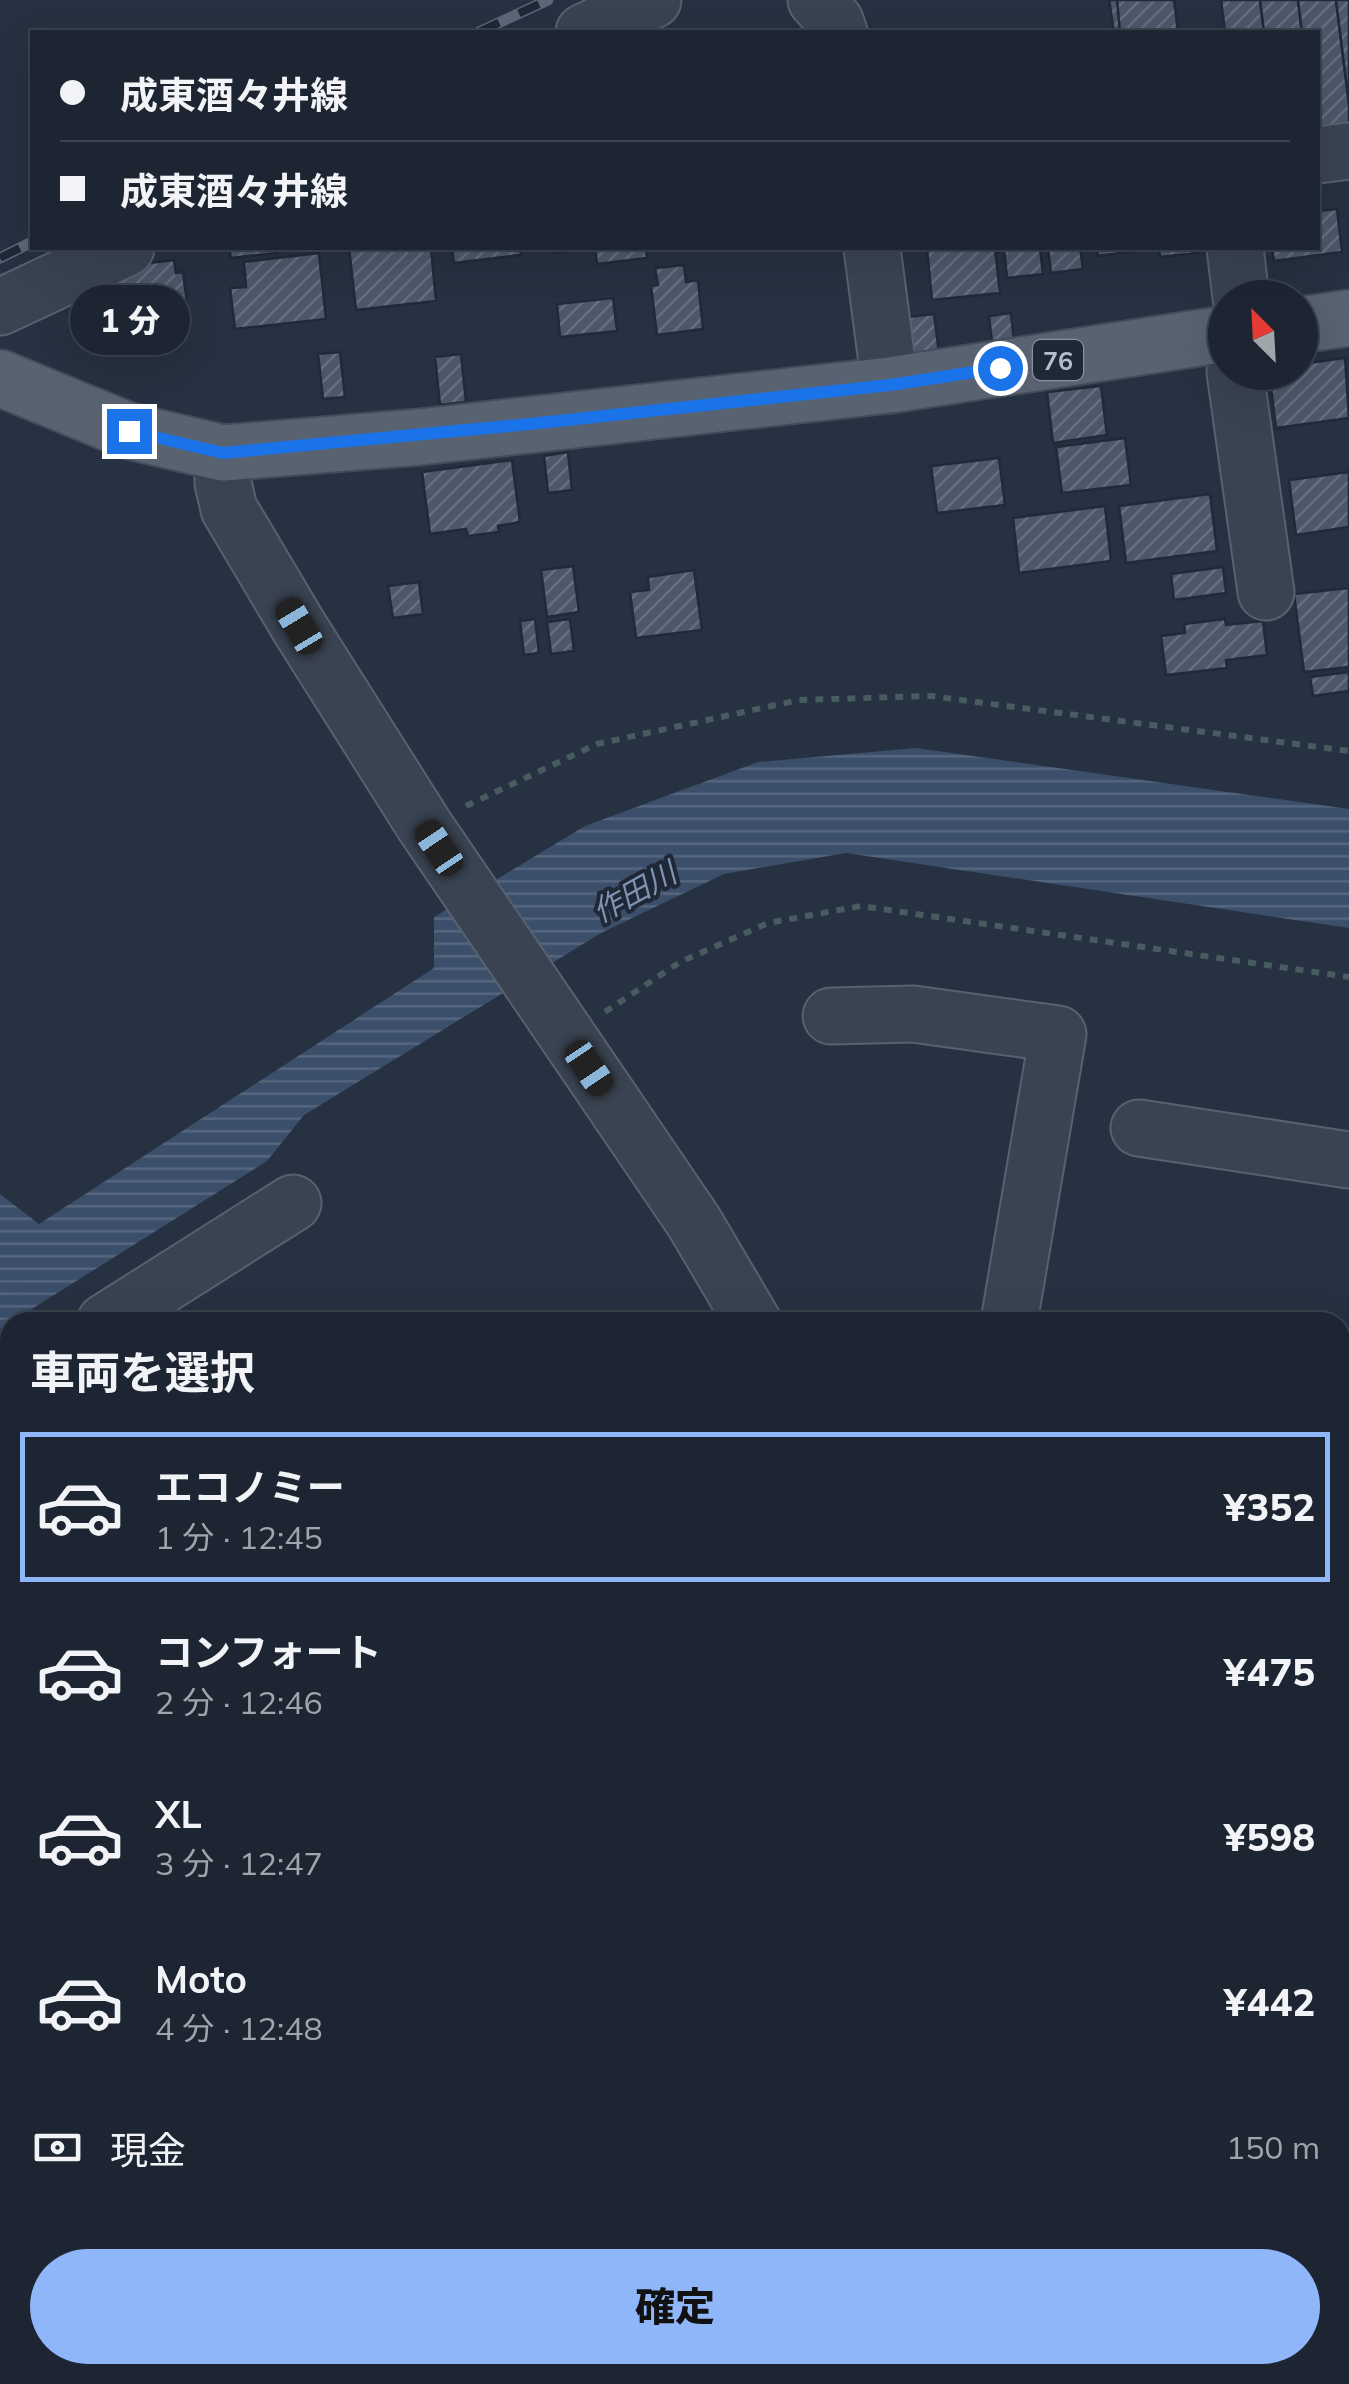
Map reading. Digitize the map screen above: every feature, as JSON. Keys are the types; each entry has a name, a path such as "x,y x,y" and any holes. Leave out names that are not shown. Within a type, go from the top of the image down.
{"main road":[{"path":"1318,322 1349,318"},
{"name":"76","path":"0,378 129,431 223,453 420,436 890,385 1208,337"}],"street":[{"path":"588,30 653,0"},
{"path":"816,0 838,30"},
{"path":"1320,155 1349,151"},
{"path":"0,307 122,250"},
{"path":"872,250 890,385"},
{"path":"1235,250 1239,280"},
{"path":"1238,390 1266,592"},
{"path":"223,453 222,483 228,509 424,826 694,1222 747,1312"},
{"path":"831,1016 913,1014 1058,1034 1011,1312"},
{"path":"1138,1128 1349,1160"},
{"path":"121,1312 292,1203"}],"path":[{"path":"424,826 598,744 799,700 932,696 1349,752"},
{"path":"561,1027 680,962 768,923 861,906 1349,977"}],"water":[{"name":"作田川","path":"916,748 1349,809 1349,928 846,853 724,874 601,933 304,1115 267,1161 27,1312 0,1312 0,1194 39,1224 434,968 434,917 585,826 758,762"}],"building":[{"path":"1109,0 1170,0 1175,30 1114,30"},
{"path":"1117,0 1174,0 1178,30 1120,30"},
{"path":"1221,0 1260,0 1264,30 1225,30"},
{"path":"1260,0 1298,0 1302,30 1264,30"},
{"path":"1298,0 1336,0 1349,132 1320,137 1320,30 1302,30"},
{"path":"1336,0 1349,0 1349,104"},
{"path":"1337,209 1342,252 1274,261 1272,250 1320,250 1320,211"},
{"path":"229,250 277,250 277,253 231,258"},
{"path":"349,250 431,250 436,301 356,310"},
{"path":"452,250 520,250 521,255 454,263"},
{"path":"595,250 646,250 647,258 597,264"},
{"path":"927,250 995,250 1000,293 932,300"},
{"path":"1004,250 1040,250 1043,274 1007,278"},
{"path":"1048,250 1080,250 1083,269 1051,273"},
{"path":"1097,250 1144,250 1098,256"},
{"path":"1159,250 1216,250 1216,251 1160,257"},
{"path":"319,253 326,319 235,329 230,288 246,287 244,262"},
{"path":"174,260 176,273 183,272 188,311 97,322 92,270"},
{"path":"684,265 686,282 698,280 703,329 657,335 651,286 658,285 655,268"},
{"path":"613,298 617,331 560,337 557,304"},
{"path":"1011,313 1014,341 992,343 989,316"},
{"path":"934,314 939,353 912,356 908,317"},
{"path":"340,352 345,397 323,399 318,354"},
{"path":"461,354 466,402 440,405 435,357"},
{"path":"1345,358 1349,418 1276,428 1271,390 1318,390 1318,362"},
{"path":"1101,386 1107,435 1053,443 1047,392"},
{"path":"1125,438 1131,485 1062,493 1056,447"},
{"path":"568,452 572,490 548,493 544,456"},
{"path":"999,458 1005,505 937,513 931,466"},
{"path":"512,460 520,522 498,526 499,532 468,536 466,529 430,534 422,472"},
{"path":"1349,472 1349,527 1296,535 1289,480"},
{"path":"1210,494 1217,551 1126,563 1119,506"},
{"path":"1105,506 1111,561 1019,573 1013,518"},
{"path":"573,566 579,612 547,617 541,570"},
{"path":"1223,567 1226,593 1174,600 1171,574"},
{"path":"694,570 702,630 636,638 630,592 649,590 648,577"},
{"path":"419,582 423,614 393,618 388,586"},
{"path":"1349,588 1349,667 1304,672 1294,594"},
{"path":"535,619 539,653 524,655 520,621"},
{"path":"570,619 574,651 551,654 547,622"},
{"path":"1225,619 1226,625 1263,621 1267,655 1226,660 1227,668 1166,675 1161,636 1185,633 1184,624"},
{"path":"1349,672 1349,691 1313,696 1310,677"}],"railway":[{"path":"483,30 548,0"},
{"path":"0,258 30,243"}],"route":[{"path":"129,431 223,453 420,436 890,385 1000,368"}]}
